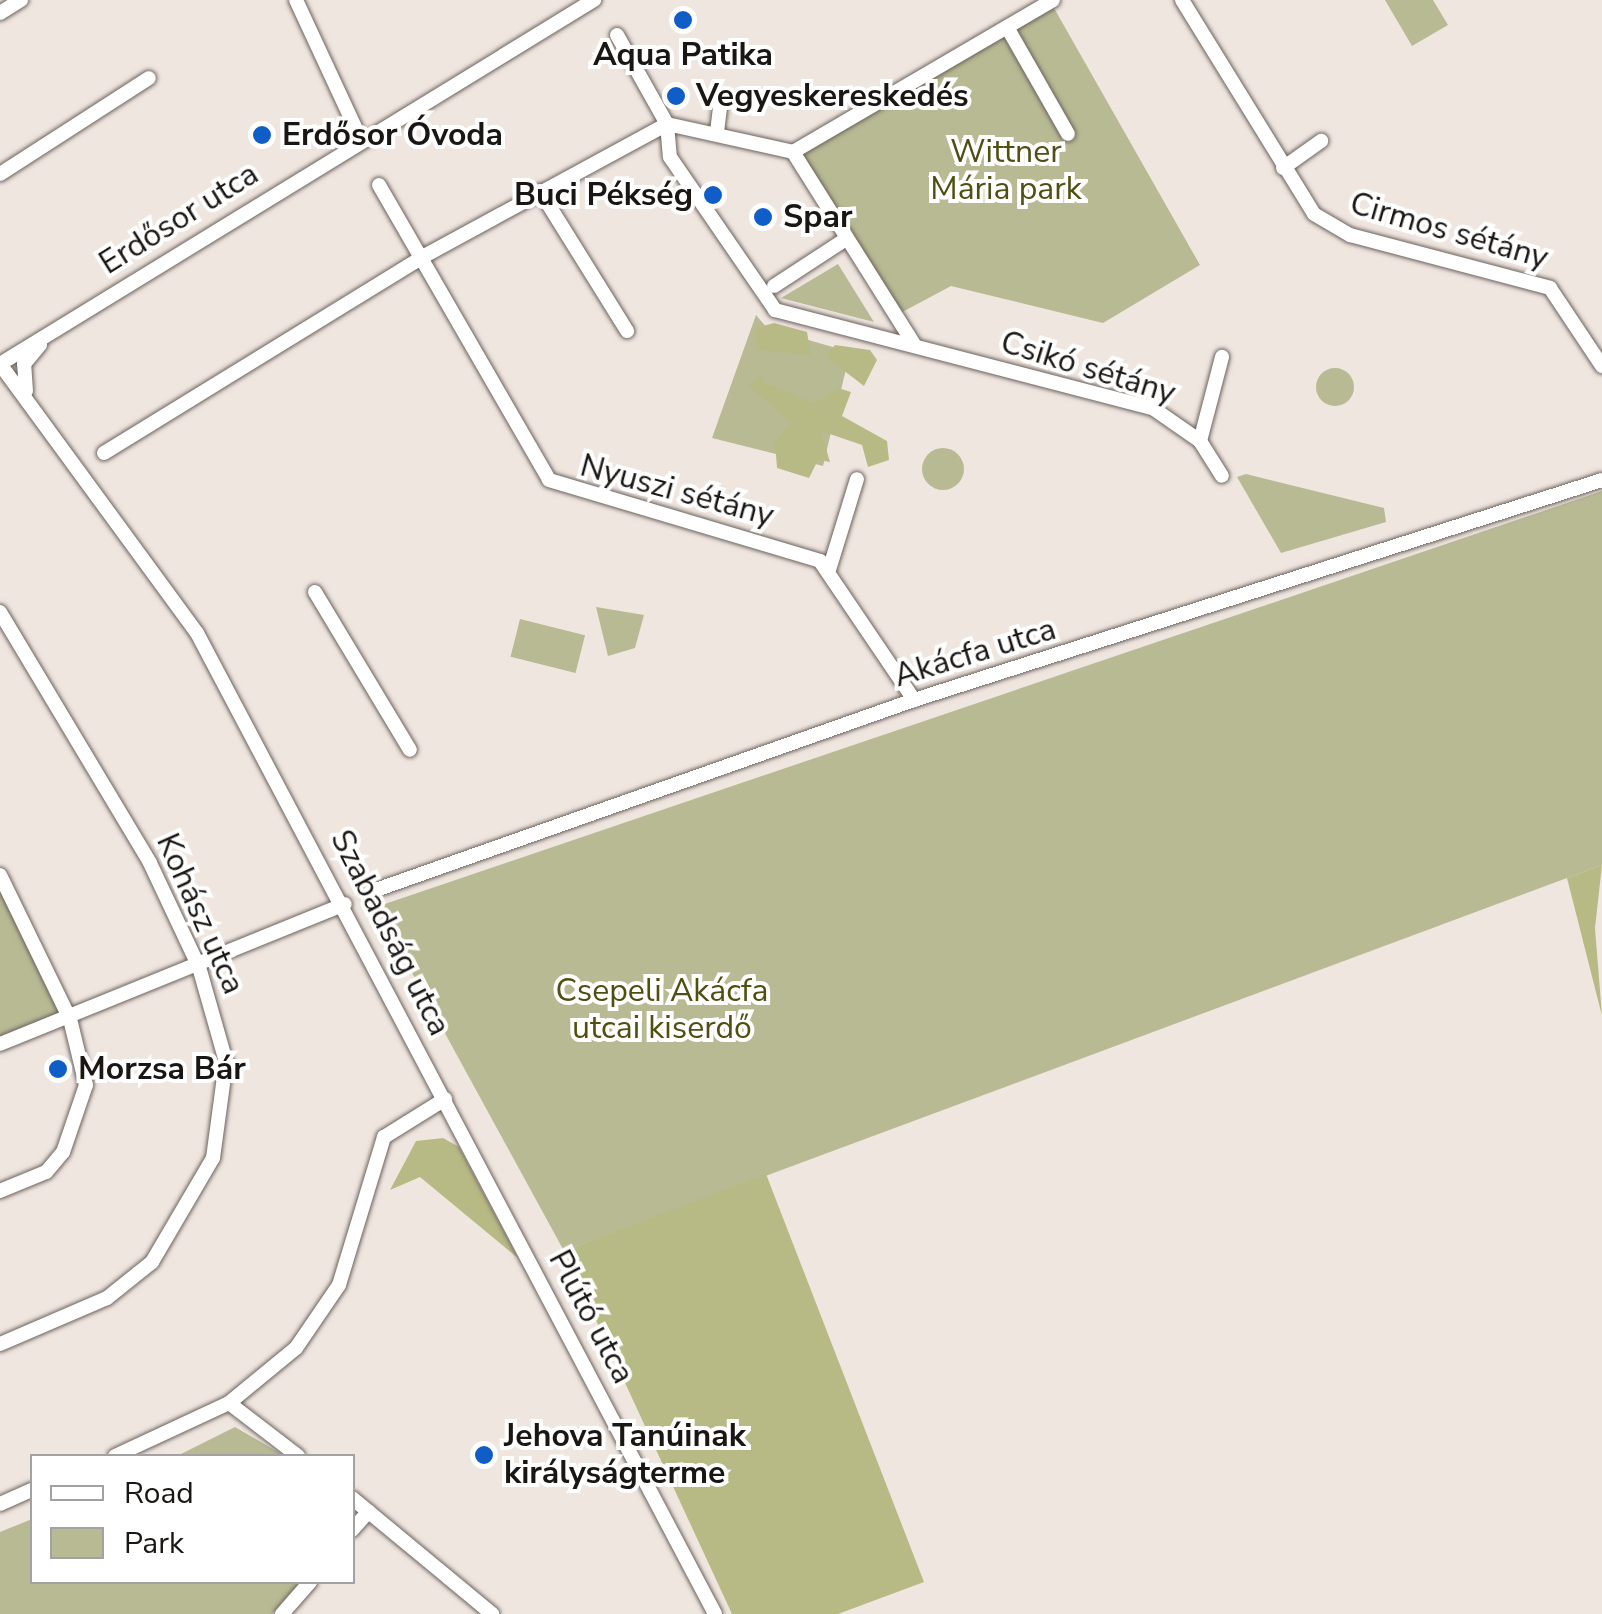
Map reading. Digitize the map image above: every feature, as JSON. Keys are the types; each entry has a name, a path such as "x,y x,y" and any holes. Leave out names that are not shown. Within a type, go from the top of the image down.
{"street":[{"path":"0,13 20,0"},
{"path":"296,0 360,138"},
{"name":"Erdősor utca","path":"0,364 360,138 594,0"},
{"path":"793,152 1053,0"},
{"name":"Cirmos sétány","path":"1182,0 1314,214 1350,235 1550,288 1602,366"},
{"path":"1007,27 1068,134"},
{"name":"Csikó sétány","path":"617,35 667,124 670,156 766,303 1154,409 1200,440 1222,476"},
{"path":"0,174 149,78"},
{"path":"717,132 721,100"},
{"path":"104,453 418,260 667,124 717,132 793,152 915,346"},
{"path":"1284,168 1321,141"},
{"name":"Nyuszi sétány","path":"378,185 418,260 556,486 806,555 829,570"},
{"path":"540,190 627,331"},
{"path":"774,286 846,239"},
{"path":"30,403 24,364 50,332"},
{"path":"1200,440 1222,357"},
{"name":"Szabadság utca","path":"0,364 197,633 345,904 445,1099"},
{"path":"857,479 829,570 914,700"},
{"name":"Akácfa utca","path":"370,892 914,700 1602,480"},
{"path":"316,592 410,750"},
{"name":"Kohász utca","path":"0,612 94,758 199,967 220,1029 226,1097 190,1210 152,1262 106,1298 0,1344"},
{"path":"0,875 70,1019 86,1085 74,1133 46,1172 0,1191"},
{"path":"0,1044 199,967 345,904"},
{"path":"119,1454 228,1403 296,1348 328,1304 384,1137 445,1099"},
{"name":"Plútó utca","path":"445,1099 715,1614"},
{"path":"228,1403 295,1454"},
{"path":"0,1504 30,1491"},
{"path":"355,1500 492,1614"},
{"path":"355,1527 369,1511"},
{"path":"282,1614 308,1584"}],"green space":[{"path":"1385,0 1433,0 1448,25 1412,46"},
{"name":"Wittner Mária park","path":"1050,1 1200,265 1103,323 951,286 893,317 793,152"},
{"path":"838,264 874,322 781,298"},
{"path":"756,315 767,328 850,352 823,466 712,438"},
{"path":"774,323 807,332 811,355 756,350 756,328"},
{"path":"835,345 870,350 877,360 864,386 826,357"},
{"path":"1335,368 1348,374 1354,387 1348,400 1335,406 1322,400 1316,387 1322,374"},
{"path":"763,373 764,382 815,403 838,388 851,392 842,416 887,441 889,460 868,467 862,445 821,431 830,462 818,460 809,478 777,468 775,442 790,423 748,385"},
{"path":"943,448 958,454 964,469 958,484 943,490 928,484 922,469 928,454"},
{"path":"1246,474 1384,508 1386,522 1281,553 1237,477"},
{"name":"Csepeli Akácfa utcai kiserdő","path":"1602,491 1602,865 564,1251 376,907"},
{"path":"596,607 644,615 635,648 608,656"},
{"path":"520,619 585,635 576,673 511,657"},
{"path":"1602,865 1595,928 1602,1016 1567,878"},
{"path":"0,875 70,1019 0,1044"},
{"path":"443,1138 459,1147 518,1258 420,1177 390,1190 416,1141"},
{"path":"766,1174 924,1582 838,1614 732,1614 564,1251"},
{"path":"235,1427 282,1454 181,1454"},
{"path":"30,1520 30,1584 298,1584 272,1614 0,1614 0,1532"}],"place":[{"name":"Aqua Patika","path":"683,20"},
{"name":"Vegyeskereskedés","path":"676,96"},
{"name":"Erdősor Óvoda","path":"262,135"},
{"name":"Buci Pékség","path":"713,195"},
{"name":"Spar","path":"763,217"},
{"name":"Morzsa Bár","path":"58,1069"},
{"name":"Jehova Tanúinak királyságterme","path":"484,1455"}]}
